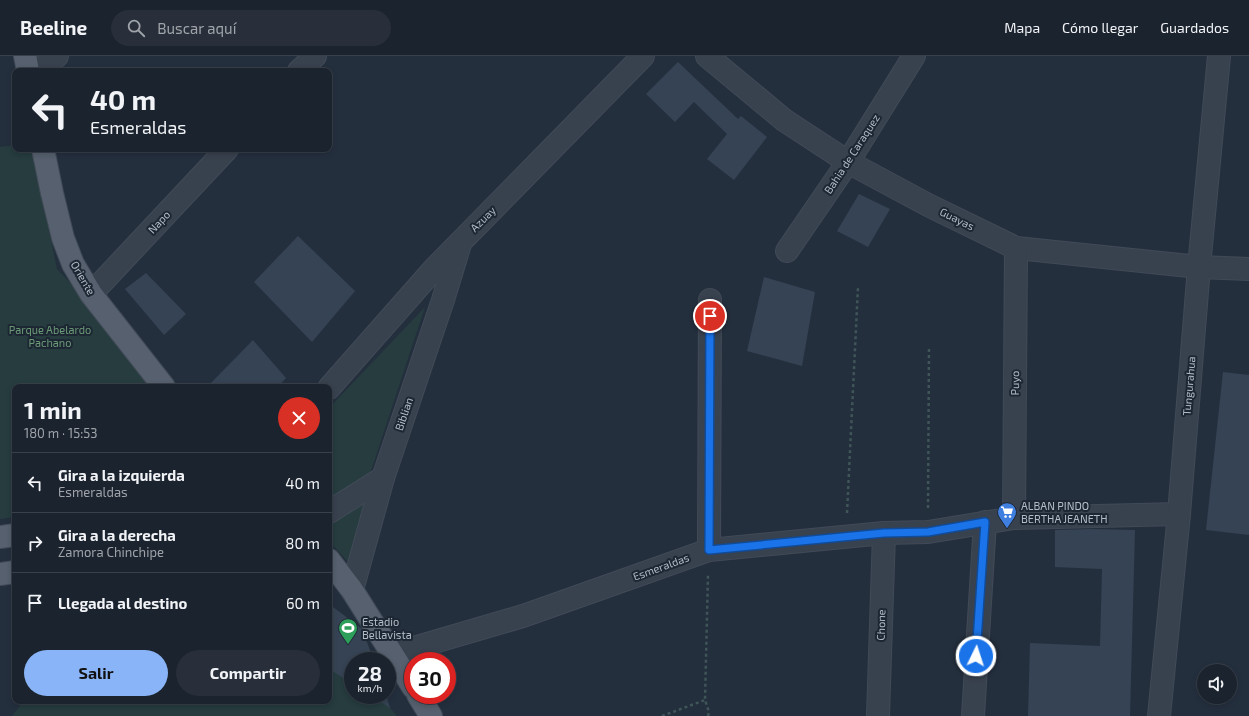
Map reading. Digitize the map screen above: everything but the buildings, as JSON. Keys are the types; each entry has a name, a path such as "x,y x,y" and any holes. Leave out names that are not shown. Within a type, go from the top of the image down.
{"main road":[{"path":"26,56 28,68"},
{"name":"Oriente","path":"44,152 63,238 74,264 92,294 162,384"},
{"path":"0,537 12,535"},
{"path":"332,564 352,590 392,652"},
{"path":"0,574 12,572"},
{"path":"396,659 404,672"},
{"path":"424,704 431,716"}],"street":[{"path":"43,68 57,56"},
{"path":"302,68 315,56"},
{"name":"Azuay","path":"332,385 434,269 643,56"},
{"name":"Guayas","path":"706,56 784,120 848,162 928,205 1016,248 1199,267 1249,270"},
{"name":"Bahia de Caraquez","path":"788,251 848,162 914,56"},
{"name":"Tungurahua","path":"1159,716 1179,514 1199,267 1219,56"},
{"name":"Napo","path":"92,294 224,152"},
{"name":"Biblian","path":"352,590 383,478 462,240"},
{"name":"Puyo","path":"1014,518 1016,248"},
{"path":"709,550 710,300"},
{"path":"332,510 383,478"},
{"name":"Esmeraldas","path":"396,653 523,616 709,550 884,533 928,532 1014,518 1179,514"},
{"path":"973,716 985,522"},
{"name":"Chone","path":"878,716 884,533"}],"path":[{"path":"846,537 858,287"},
{"path":"928,532 929,349"},
{"path":"708,716 704,700 709,550"},
{"path":"662,716 704,700"}],"green space":[{"name":"Parque Abelardo Pachano","path":"12,145 12,152 33,152 57,269 81,294 154,384 12,384 12,517 0,519 0,147"},
{"path":"425,307 370,474 332,496 332,405"},
{"path":"370,500 349,563 332,544 332,521"},
{"name":"Estadio Bellavista","path":"332,606 362,629 371,652 344,652 344,704 389,704 390,708 397,716 12,716 22,704 332,704"}],"place":[{"name":"ALBAN PINDO BERTHA JEANETH","path":"1007,529"},
{"name":"Estadio Bellavista","path":"348,645"}],"route":[{"path":"710,316 709,550 884,533 928,532 985,522 976,656"}]}
